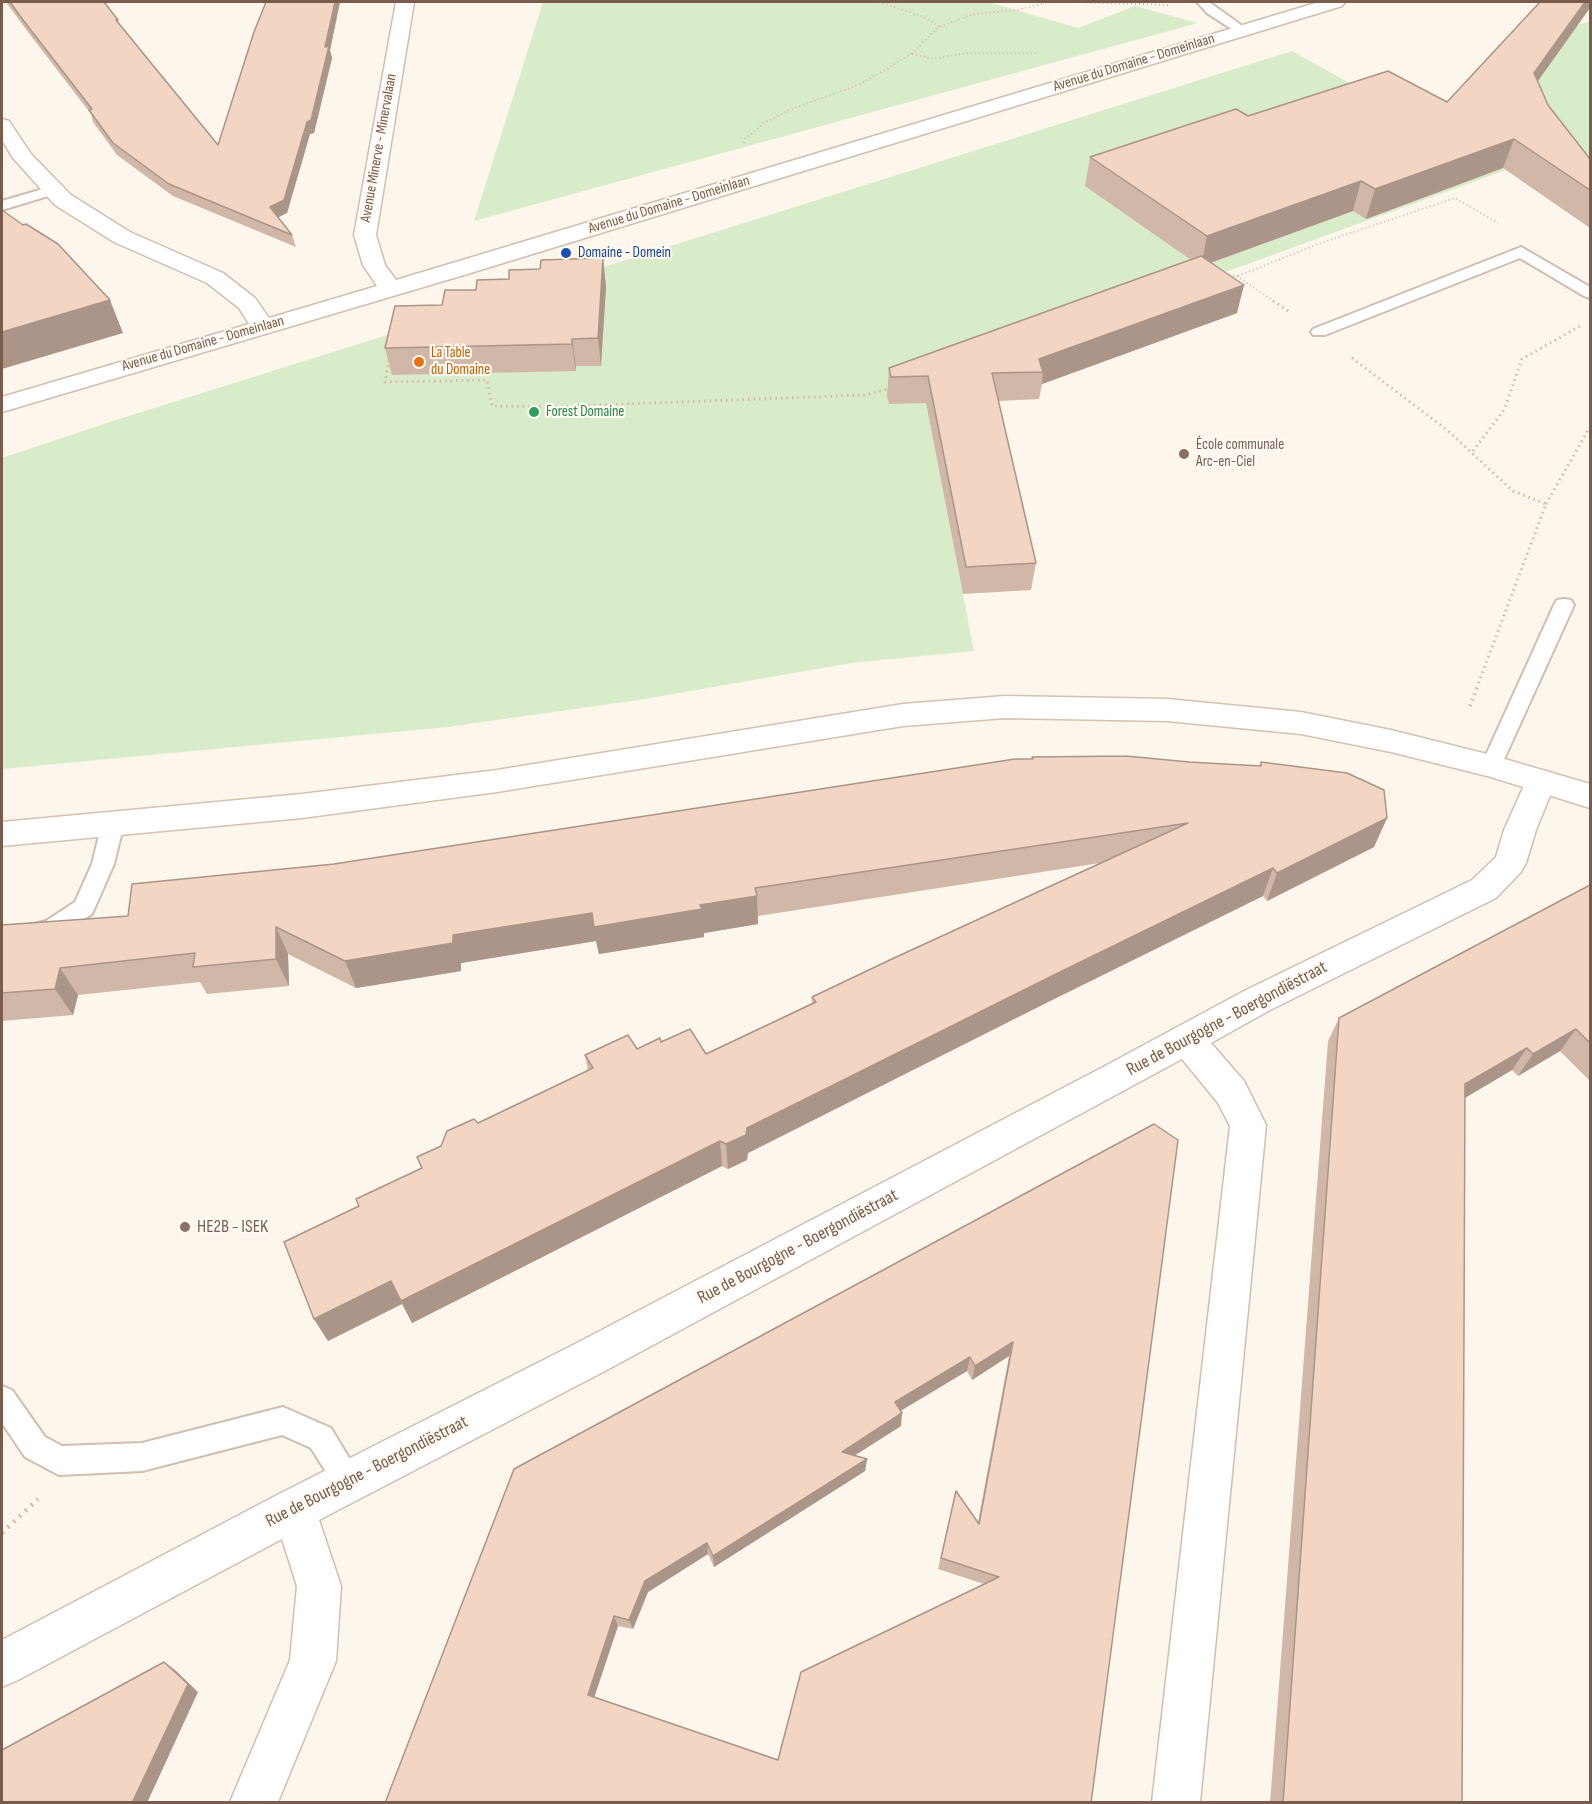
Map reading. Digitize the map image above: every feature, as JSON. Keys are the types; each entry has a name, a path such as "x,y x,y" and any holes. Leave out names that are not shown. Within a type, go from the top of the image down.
{"street":[{"name":"Avenue Minerve - Minervalaan","path":"391,289 374,265 365,235 405,2"},
{"name":"Avenue du Domaine - Domeinlaan","path":"2,405 1336,2"},
{"path":"2,125 22,158 63,200 122,237 215,278 247,303 263,327"},
{"path":"2,834 302,806 497,782 903,715 1005,707 1167,710 1301,723 1391,741 1491,766 1590,796"},
{"name":"Rue de Bourgogne - Boergondiëstraat","path":"2,1664 294,1509 589,1358 1258,1000 1484,889 1510,863 1520,830 1541,781"},
{"path":"1176,1803 1248,1125 1231,1092 1187,1040"},
{"path":"254,1803 313,1661 319,1586 294,1509"}],"lane":[{"path":"1203,2 1211,10 1242,30"},
{"path":"2,206 53,190"},
{"path":"1319,332 1521,252 1590,293"},
{"path":"1491,766 1564,605"},
{"path":"2,941 52,928 84,908 103,864 113,824"},
{"path":"2,1400 35,1447 59,1461 142,1457 283,1420 321,1438 348,1481"}],"path":[{"path":"879,2 924,17 939,27"},
{"path":"743,149 745,139 764,123 789,110 858,85 912,53 939,27 973,14 1017,10 1048,2"},
{"path":"1075,2 1132,3 1154,6 1159,3"},
{"path":"1237,276 1318,244 1455,198 1502,225"},
{"path":"1219,273 1237,276 1319,332 1473,451 1513,491 1546,504"},
{"path":"366,296 394,335 385,382 487,381 492,406 545,407 866,395 894,387"},
{"path":"1473,451 1504,410 1522,360 1581,326"},
{"path":"1470,706 1546,504 1590,427"},
{"path":"2,1533 38,1499 59,1461"}],"green space":[{"path":"543,2 988,2 1078,28 1135,6 1198,23 474,221"},
{"path":"1590,21 1590,227 1497,81 1538,39"},
{"name":"Forest Domaine","path":"1292,51 1506,170 973,364 928,393 926,403 974,651 851,663 639,700 447,727 2,769 2,458 113,421"}],"building":[{"path":"10,2 104,2 118,20 116,20 218,145 254,32 266,2 335,2 325,47 329,46 311,120 307,122 284,200 270,207 292,235 169,184 113,143 89,110 92,109"},
{"path":"1540,2 1585,2 1534,73 1548,105 1590,159 1590,190 1514,139 1375,189 1361,181 1207,236 1090,157 1236,109 1248,116 1388,71 1447,102"},
{"path":"2,210 23,225 26,224 58,244 110,300 2,332"},
{"path":"1201,256 1244,285 1039,359 1043,372 992,373 1036,563 966,567 928,376 891,377 889,368"},
{"path":"603,258 598,338 572,339 572,344 385,348 395,306 442,305 445,290 476,290 477,280 509,279 509,270 540,269 541,260"},
{"path":"1126,756 1261,766 1261,762 1347,773 1384,790 1387,818 1277,873 1273,868 1056,974 747,1128 746,1135 726,1144 720,1141 401,1301 391,1281 314,1319 284,1242 359,1206 356,1199 422,1168 417,1157 441,1146 447,1131 474,1119 478,1123 593,1068 585,1055 628,1035 637,1049 660,1038 661,1042 690,1029 706,1054 816,1002 812,997 1188,823 755,888 757,896 700,905 702,909 594,927 592,913 453,935 453,943 345,961 276,927 276,959 193,967 195,953 60,968 55,989 2,993 2,925 128,916 132,884 334,864 1015,759"},
{"path":"1590,885 1590,1043 1576,1029 1533,1054 1527,1048 1465,1084 1462,1803 1283,1803 1339,1018"},
{"path":"1154,1124 1178,1140 1091,1803 385,1803 514,1469","holes":["1013,1342 979,1524 956,1491 941,1558 999,1577 801,1672 778,1760 588,1695 614,1616 629,1620 645,1581 707,1543 713,1556 867,1459 842,1452 902,1413 895,1402 970,1357 975,1366"]},
{"path":"164,1662 188,1684 132,1803 2,1803 2,1750"}],"place":[{"name":"Domaine - Domein","path":"566,253"},
{"name":"La Table du Domaine","path":"419,362"},
{"name":"Forest Domaine","path":"534,412"},
{"name":"École communale Arc-en-Ciel","path":"1184,454"},
{"name":"HE2B - ISEK","path":"185,1227"}]}
